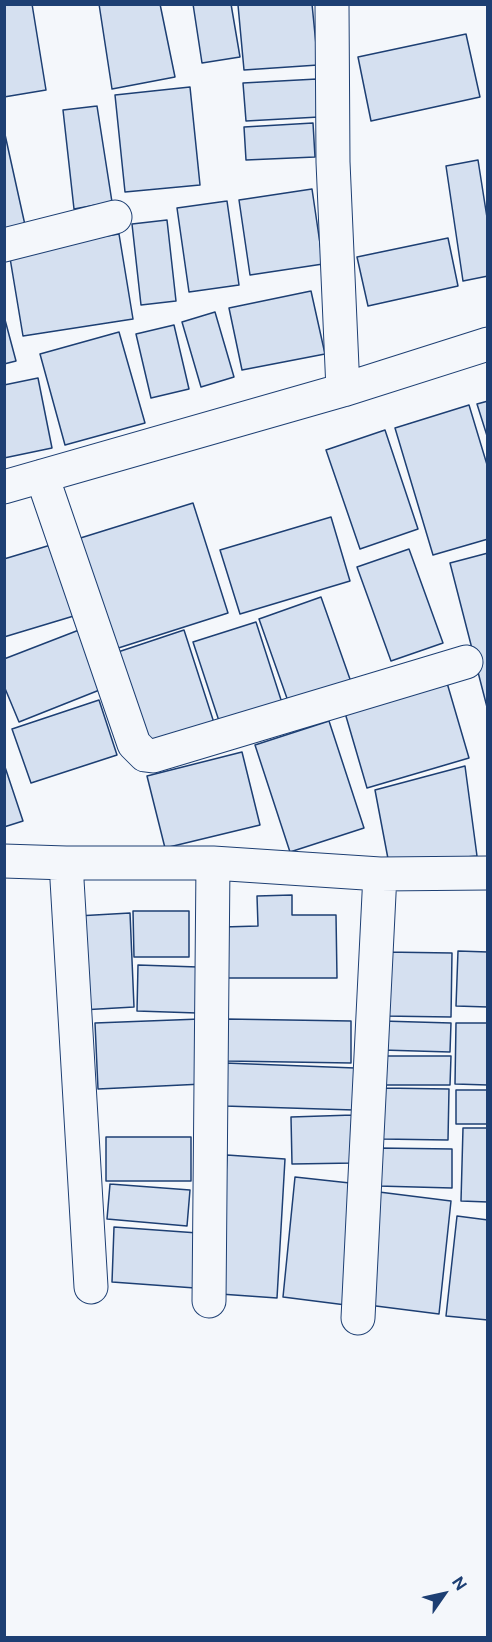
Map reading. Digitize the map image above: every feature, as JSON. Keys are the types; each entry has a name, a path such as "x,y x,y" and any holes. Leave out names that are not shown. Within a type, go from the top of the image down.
{"street":[{"path":"332,4 333,162 344,390"},
{"path":"4,245 115,217"},
{"path":"4,487 344,390 488,344"},
{"path":"42,476 134,744 145,755 153,756 466,662"},
{"path":"4,861 213,863 381,874 488,873"},
{"path":"66,863 91,1287"},
{"path":"209,1301 213,863"},
{"path":"358,1318 381,874"}],"building":[{"path":"4,4 32,4 46,90 4,97"},
{"path":"99,4 160,4 175,77 112,89"},
{"path":"193,4 231,4 240,57 202,63"},
{"path":"312,4 318,65 244,70 238,5"},
{"path":"466,34 480,97 371,121 358,57"},
{"path":"317,79 319,117 246,121 243,83"},
{"path":"190,87 200,185 125,192 115,95"},
{"path":"97,106 112,202 74,209 63,110"},
{"path":"313,123 315,157 246,160 244,127"},
{"path":"4,130 25,225 4,231"},
{"path":"478,160 488,224 488,276 463,281 446,166"},
{"path":"312,189 323,264 250,275 239,200"},
{"path":"227,201 239,285 189,292 177,208"},
{"path":"167,220 176,301 141,305 132,224"},
{"path":"119,234 133,319 23,336 9,252"},
{"path":"448,238 458,286 368,306 357,257"},
{"path":"311,291 325,354 242,370 229,308"},
{"path":"215,312 234,377 201,387 182,322"},
{"path":"4,316 16,361 4,364"},
{"path":"174,325 189,389 151,398 136,334"},
{"path":"119,332 145,423 65,445 40,354"},
{"path":"38,378 52,448 4,458 4,385"},
{"path":"488,401 488,439 477,404"},
{"path":"469,405 488,468 488,539 433,555 395,428"},
{"path":"385,430 418,529 360,549 326,450"},
{"path":"193,503 228,613 109,651 74,540"},
{"path":"331,517 350,581 240,614 220,550"},
{"path":"54,544 77,615 4,637 4,559"},
{"path":"409,549 443,643 391,661 357,567"},
{"path":"488,553 488,711 450,563"},
{"path":"321,597 351,682 289,704 259,619"},
{"path":"256,622 283,706 221,727 193,642"},
{"path":"79,630 102,689 19,722 4,686 4,659"},
{"path":"184,630 216,729 144,752 112,654"},
{"path":"445,676 469,758 367,788 343,706"},
{"path":"99,700 117,755 31,783 12,729"},
{"path":"329,721 364,828 290,852 255,745"},
{"path":"242,752 260,825 165,848 147,776"},
{"path":"4,764 23,821 4,827"},
{"path":"465,766 477,856 389,864 375,790"},
{"path":"292,895 292,915 336,915 337,978 223,978 223,927 258,926 257,896"},
{"path":"133,911 189,911 189,957 134,957"},
{"path":"130,913 134,1007 81,1010 77,916"},
{"path":"458,951 488,952 488,1007 456,1006"},
{"path":"384,952 452,953 451,1017 383,1016"},
{"path":"138,965 198,967 197,1013 137,1011"},
{"path":"200,1019 203,1084 98,1089 95,1023"},
{"path":"226,1019 351,1021 351,1063 226,1061"},
{"path":"382,1021 451,1023 450,1052 382,1050"},
{"path":"456,1023 488,1023 488,1085 455,1084"},
{"path":"380,1056 451,1056 450,1085 380,1085"},
{"path":"225,1063 355,1068 354,1110 224,1106"},
{"path":"382,1088 449,1089 448,1140 381,1139"},
{"path":"456,1090 488,1090 488,1124 456,1124"},
{"path":"353,1115 355,1163 292,1164 291,1117"},
{"path":"463,1128 488,1128 488,1202 461,1201"},
{"path":"106,1137 191,1137 191,1181 106,1181"},
{"path":"378,1148 452,1149 452,1188 378,1186"},
{"path":"227,1155 285,1159 277,1298 220,1294"},
{"path":"295,1177 359,1184 346,1305 283,1297"},
{"path":"110,1184 190,1190 187,1226 107,1219"},
{"path":"379,1192 451,1201 439,1314 368,1305"},
{"path":"457,1216 488,1220 488,1320 446,1316"},
{"path":"114,1227 198,1233 195,1288 112,1282"}]}
